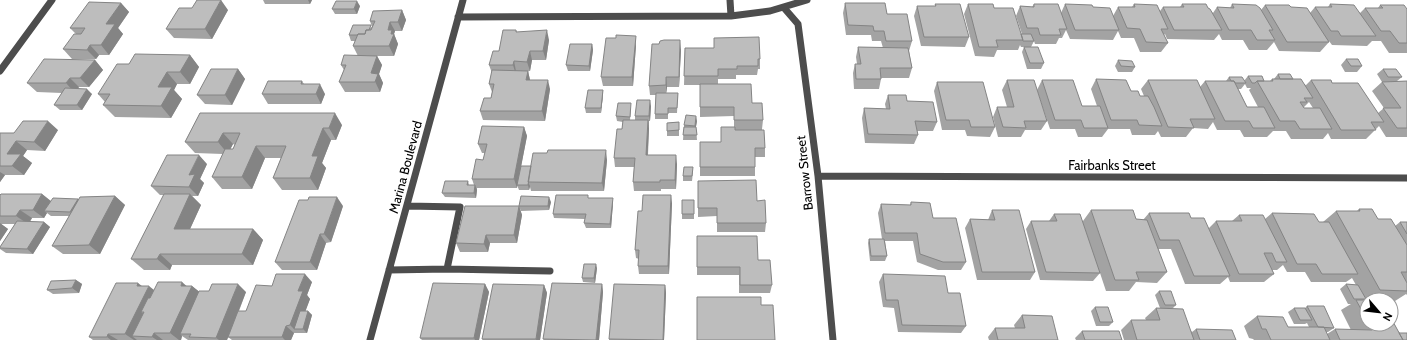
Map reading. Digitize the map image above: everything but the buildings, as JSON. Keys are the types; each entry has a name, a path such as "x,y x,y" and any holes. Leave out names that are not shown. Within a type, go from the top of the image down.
{"street":[{"path":"0,71 52,0"},
{"name":"Marina Boulevard","path":"370,340 463,0"},
{"path":"730,0 731,16"},
{"path":"458,17 731,16 757,14 785,9 807,0"},
{"name":"Barrow Street","path":"785,9 798,24 818,176 833,340"},
{"name":"Fairbanks Street","path":"818,176 1407,178"},
{"path":"407,206 460,207 447,269"},
{"path":"389,270 447,269 550,271"}]}
